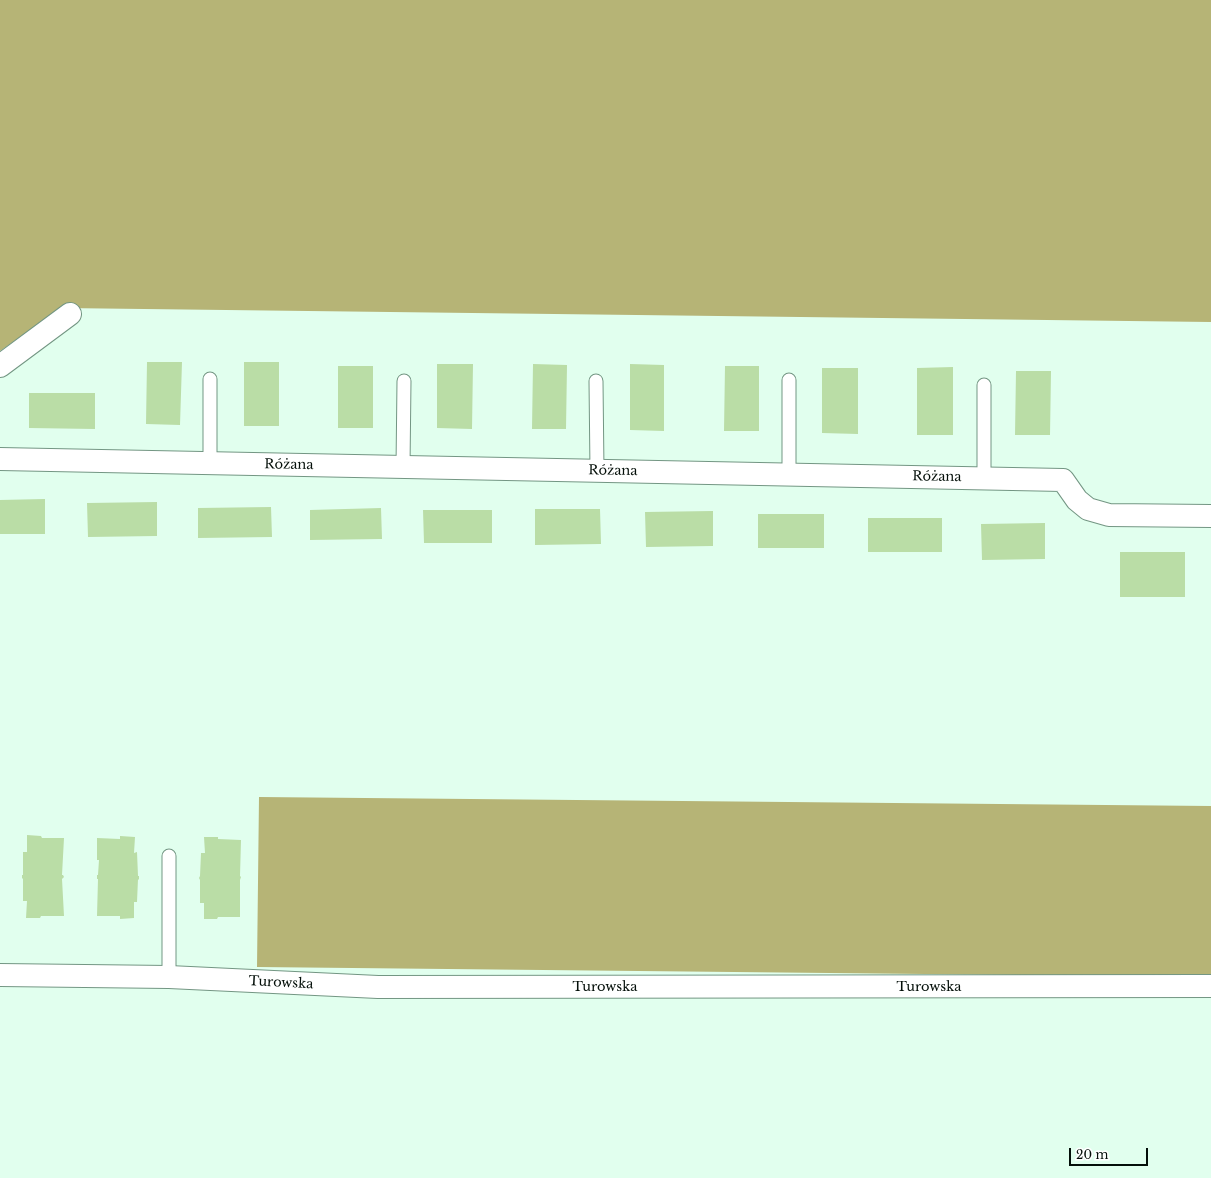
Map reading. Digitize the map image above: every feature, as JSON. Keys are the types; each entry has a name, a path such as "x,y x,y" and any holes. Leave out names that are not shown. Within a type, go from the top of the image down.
{"street":[{"path":"0,366 70,314"},
{"name":"Różana","path":"0,460 1063,480 1077,500 1088,509 1109,515 1211,516"},
{"name":"Turowska","path":"0,975 169,977 378,987 1211,986"}],"lane":[{"path":"210,379 210,464"},
{"path":"596,380 597,471"},
{"path":"788,475 789,380"},
{"path":"403,467 404,381"},
{"path":"984,385 984,478"},
{"path":"169,856 169,977"}],"shaded area":[{"path":"0,0 1211,0 1211,322 62,308 0,351"},
{"path":"259,797 1211,806 1211,977 257,967"}],"building":[{"path":"147,362 182,362 180,425 146,424"},
{"path":"244,362 279,362 279,426 244,426"},
{"path":"437,364 473,364 472,429 437,428"},
{"path":"533,364 567,365 566,429 532,429"},
{"path":"630,364 664,365 664,431 630,430"},
{"path":"338,366 373,366 373,428 338,428"},
{"path":"725,366 759,366 759,431 724,431"},
{"path":"953,367 953,435 917,435 917,368"},
{"path":"822,368 858,368 858,434 822,433"},
{"path":"1016,371 1051,371 1050,435 1015,435"},
{"path":"29,393 95,393 95,429 29,428"},
{"path":"45,499 45,534 0,534 0,500"},
{"path":"157,502 157,536 88,537 87,503"},
{"path":"271,507 272,537 198,538 198,508"},
{"path":"381,508 382,539 310,540 310,510"},
{"path":"535,509 600,509 601,544 535,545"},
{"path":"423,510 492,510 492,543 424,543"},
{"path":"713,511 713,546 646,547 645,512"},
{"path":"758,514 824,514 824,548 758,548"},
{"path":"868,518 942,518 942,552 868,552"},
{"path":"1045,523 1045,559 982,560 981,524"},
{"path":"1120,552 1185,552 1185,597 1120,597"},
{"path":"27,835 41,836 42,838 64,838 62,875 64,877 62,879 64,916 41,916 40,918 26,918 27,901 23,901 22,875 23,852 27,852"},
{"path":"120,836 135,837 134,853 137,852 139,880 138,879 137,902 134,902 134,918 120,919 120,916 97,916 97,875 99,860 97,860 97,838 120,839"},
{"path":"204,837 241,840 240,917 218,917 217,919 204,919 204,903 200,903 199,878 201,853 205,853"}]}
